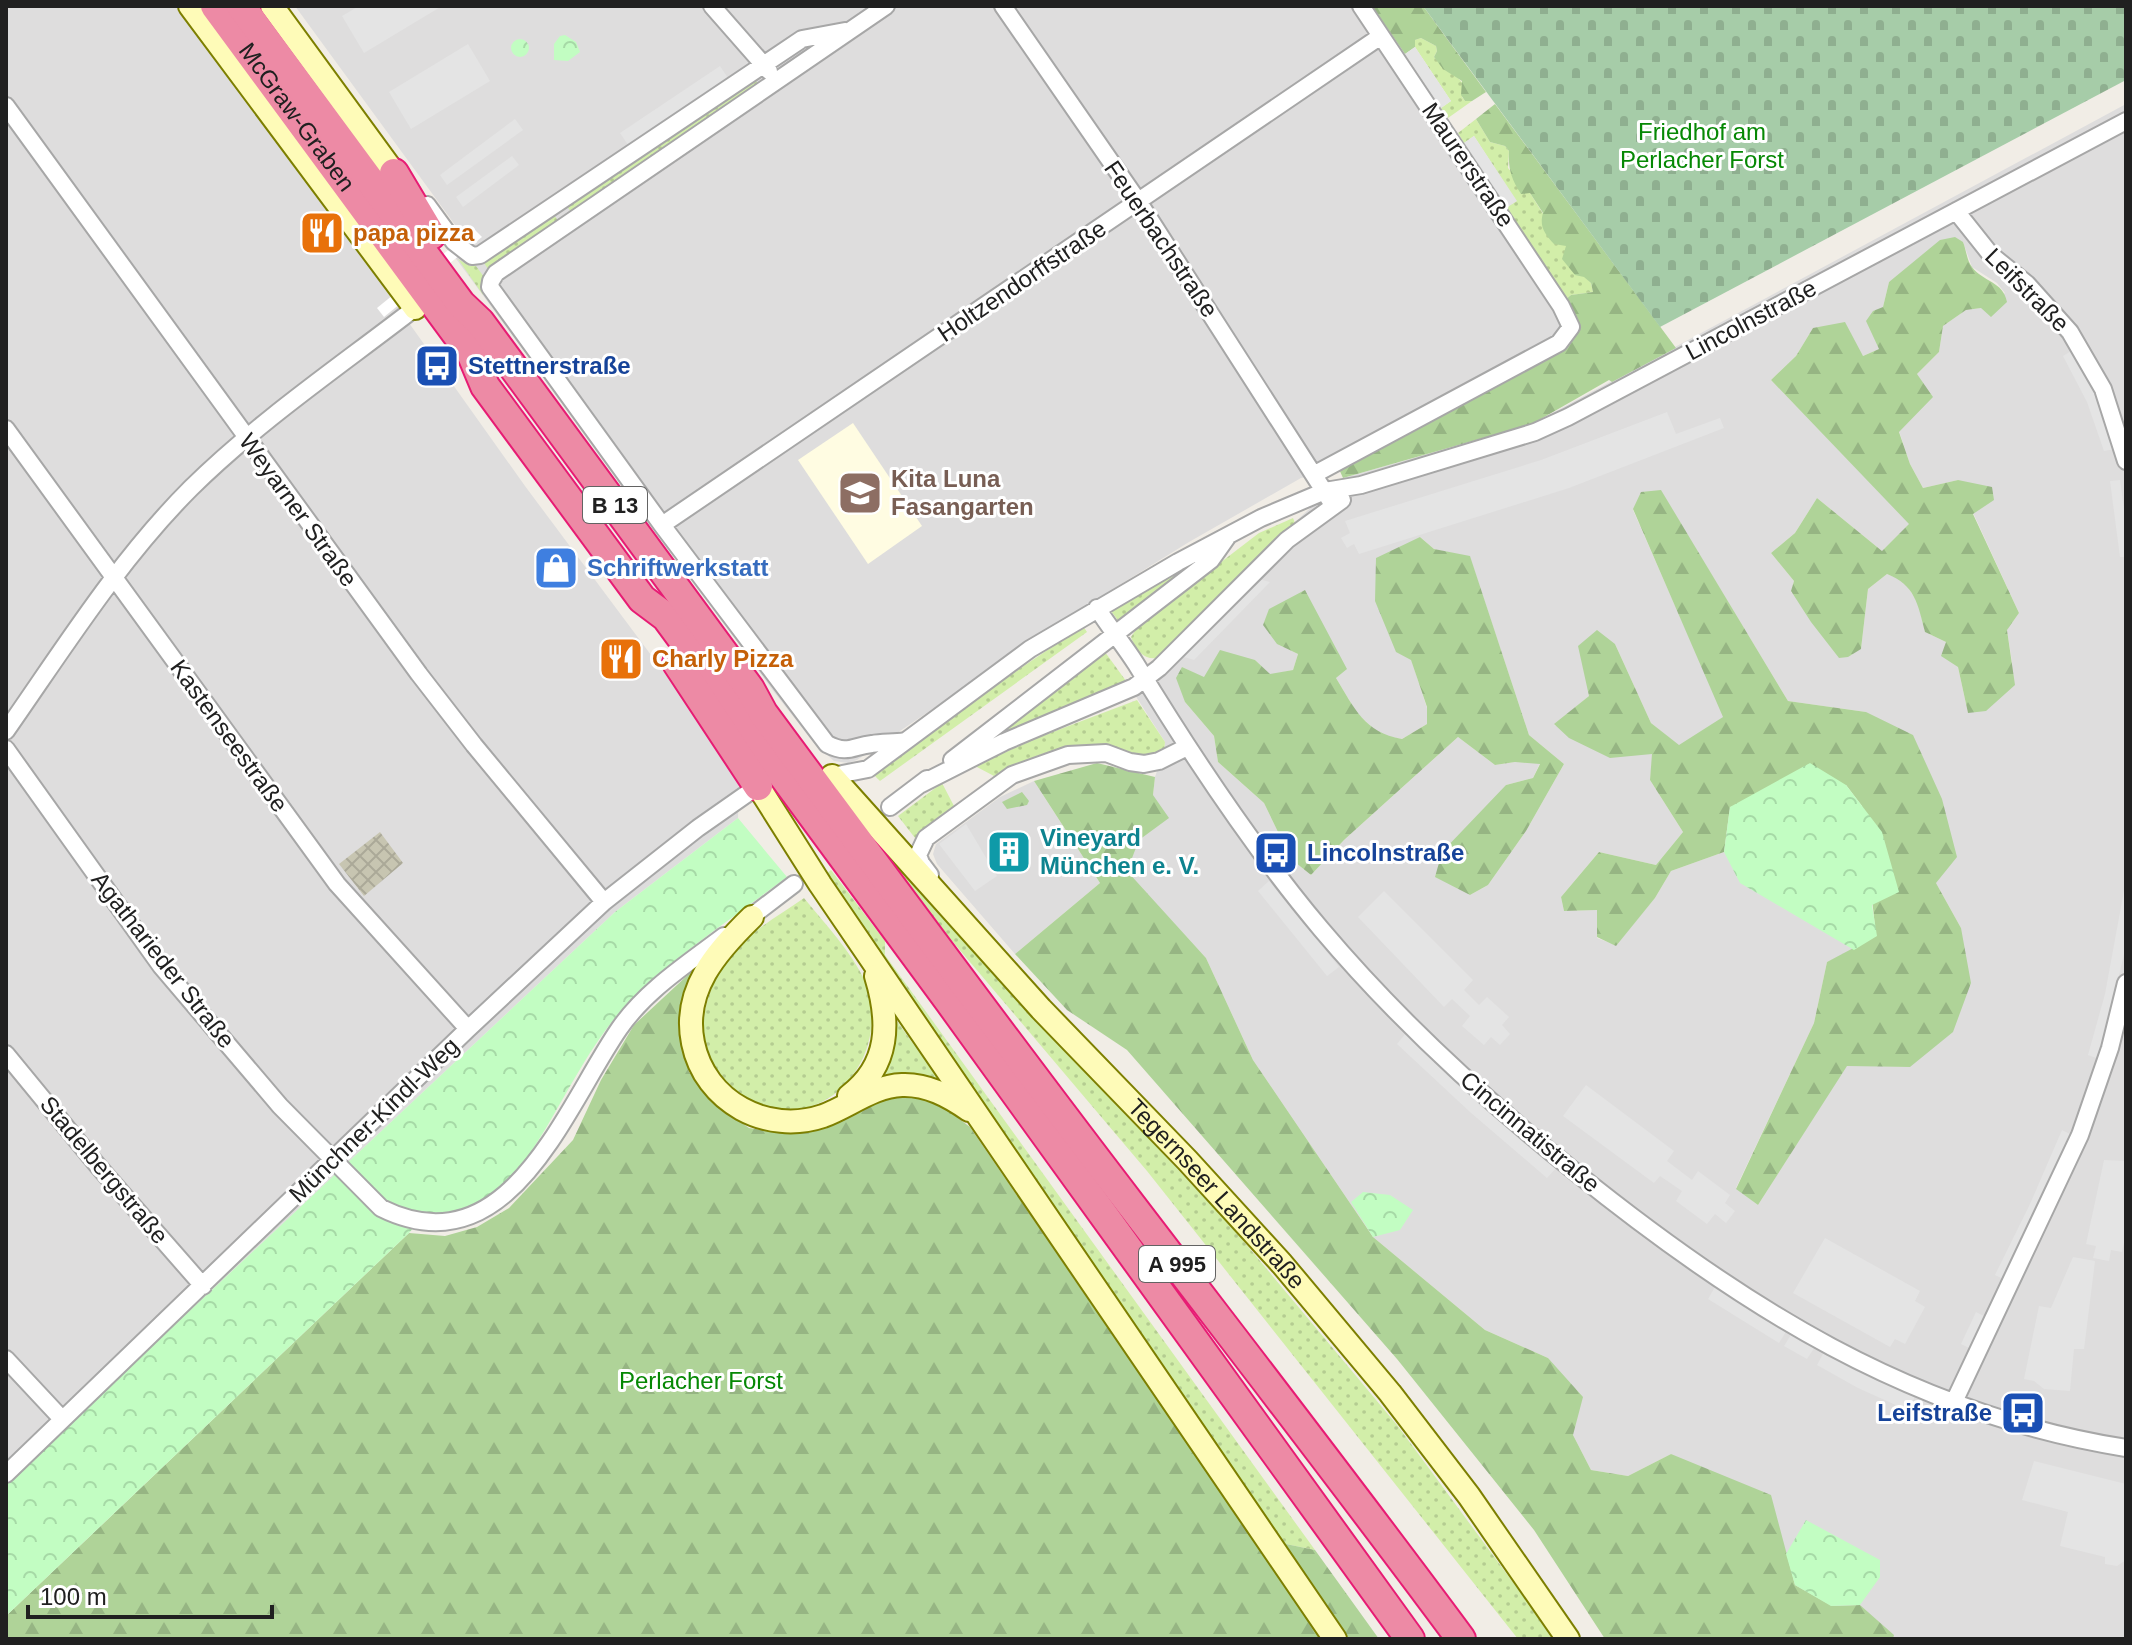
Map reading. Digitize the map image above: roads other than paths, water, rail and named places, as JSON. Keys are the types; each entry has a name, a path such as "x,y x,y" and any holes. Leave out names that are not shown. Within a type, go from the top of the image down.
{"highway":[{"name":"McGraw-Graben","path":"215,6 472,355 485,386"},
{"name":"McGraw-Graben","path":"241,6 461,304 480,322"},
{"path":"394,173 433,239 472,296 480,322"},
{"path":"415,308 459,367 485,386"},
{"name":"B 13","path":"480,322 742,699"},
{"name":"B 13","path":"485,386 642,599 666,617 742,699 763,713 893,890"},
{"path":"642,599 653,629 758,786"},
{"path":"742,699 773,705 832,776"},
{"name":"A 995","path":"742,699 949,1001 1410,1639"},
{"name":"A 995","path":"893,890 1123,1195 1311,1436 1461,1639"}],"main road":[{"path":"190,6 415,308"},
{"path":"272,6 394,173"},
{"name":"Tegernseer Landstraße","path":"832,776 1041,1009 1208,1183 1336,1328 1469,1496 1568,1639"},
{"path":"758,786 975,1114 1335,1639"},
{"path":"752,917 716,955 702,976 693,1000 691,1025 696,1057 705,1075 729,1102 747,1113 780,1122 802,1121 822,1116 869,1093 901,1085 919,1086 947,1095 975,1114"},
{"path":"822,1116 860,1088 872,1074 878,1059 885,1018 882,994 871,959"}],"street":[{"path":"712,6 765,64 777,82"},
{"path":"886,6 496,273 491,281 493,291 662,525 827,744 846,751 857,750 866,744 905,741"},
{"name":"Feuerbachstraße","path":"1003,6 1138,201 1315,474"},
{"name":"Maurerstraße","path":"1315,474 1559,343 1571,327 1561,306 1361,6"},
{"path":"394,173 409,179 462,251 477,256 802,39 854,29"},
{"name":"Holtzendorffstraße","path":"662,525 1381,36"},
{"name":"Weyarner Straße","path":"6,106 437,698 604,902"},
{"name":"Lincolnstraße","path":"832,776 868,769 1030,649 1097,608 1285,507 1329,498 1361,485 1535,432 1568,417 2126,121"},
{"name":"Leifstraße","path":"1956,211 1991,255 2027,284 2070,332 2103,389 2126,461"},
{"path":"6,731 114,576 189,489 246,437 415,308"},
{"name":"Kastenseestraße","path":"6,429 337,884 468,1029"},
{"path":"1315,474 1329,498"},
{"name":"Lincolnstraße","path":"921,784 1004,742 1144,680 1329,498"},
{"name":"Lincolnstraße","path":"921,784 1211,560 1228,536"},
{"name":"Cincinnatistraße","path":"1097,608 1187,747 1288,888 1322,930 1428,1044 1530,1135 1642,1225 1764,1309 1837,1351 1895,1381 1953,1404 2043,1431 2126,1448"},
{"path":"940,894 918,855 926,838 1012,775 1068,755 1106,753 1144,764 1159,761 1187,747"},
{"name":"Agatharieder Straße","path":"6,749 161,966 280,1106 332,1161"},
{"path":"890,807 921,784"},
{"name":"Münchner-Kindl-Weg","path":"6,1474 604,902 698,828 758,786"},
{"path":"332,1161 381,1208 397,1216 417,1221 456,1221 493,1204 513,1187 550,1144 634,1010 671,976 794,884"},
{"path":"1953,1404 2080,1135 2110,1048 2126,983"},
{"name":"Stadelbergstraße","path":"6,1054 203,1286"},
{"path":"6,1359 62,1419"}],"place":[{"name":"papa pizza","path":"322,233"},
{"name":"Stettnerstraße","path":"437,366"},
{"name":"Kita Luna Fasangarten","path":"860,493"},
{"name":"Schriftwerkstatt","path":"556,568"},
{"name":"Charly Pizza","path":"621,659"},
{"name":"Vineyard München e. V.","path":"1009,852"},
{"name":"Lincolnstraße","path":"1276,853"},
{"name":"Leifstraße","path":"2023,1413"}],"park label":[{"name":"Friedhof am Perlacher Forst","path":"1702,146"},
{"name":"Perlacher Forst","path":"701,1381"}]}
